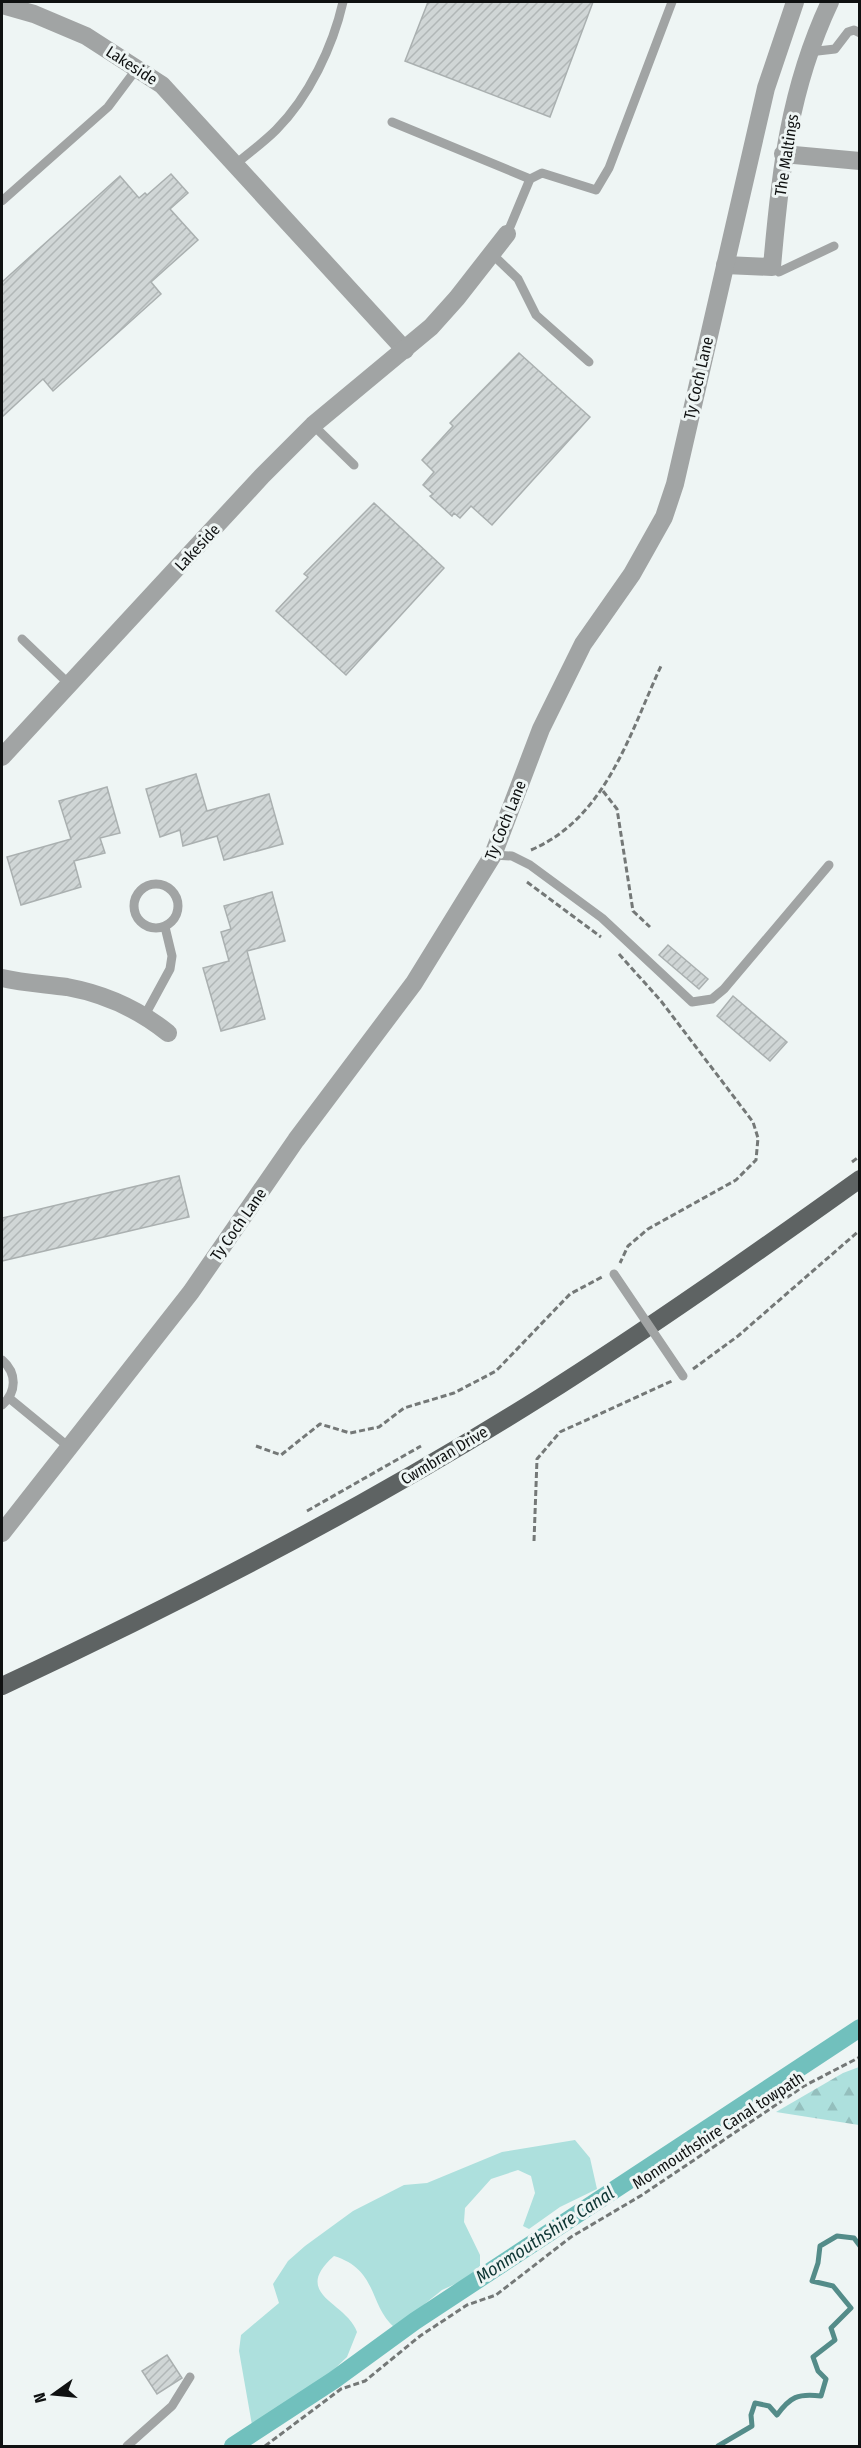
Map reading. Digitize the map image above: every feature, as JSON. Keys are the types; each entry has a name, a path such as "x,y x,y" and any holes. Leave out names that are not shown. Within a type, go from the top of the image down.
{"main road":[{"name":"Cwmbran Drive","path":"2,1686 206,1587 308,1534 539,1398 656,1323 855,1171"}],"street":[{"name":"Ty Coch Lane","path":"2,1533 191,1292 296,1140 414,983 493,855 541,729 583,644 632,574 663,517 675,484 766,88 795,2"},
{"name":"The Maltings","path":"772,267 783,154 809,52 830,2"},
{"name":"Lakeside","path":"2,5 36,8 138,67 162,85 237,163 405,350"},
{"path":"783,154 860,161"},
{"name":"Lakeside","path":"2,757 262,476 313,425 405,350 457,298 507,234"},
{"path":"725,265 772,267"},
{"path":"2,978 92,993 145,1015 168,1033"}],"lane":[{"path":"237,163 277,129 295,106 338,25 343,2"},
{"path":"507,234 530,179 542,173 596,190 609,168 672,2"},
{"path":"809,52 835,50 848,32 854,30 860,33"},
{"path":"2,201 108,107 138,67"},
{"path":"392,122 530,179"},
{"path":"772,267 779,272 789,269 834,246"},
{"path":"491,253 519,279 536,315 589,362"},
{"path":"313,425 354,465"},
{"path":"22,639 69,684"},
{"path":"493,855 512,855 530,865 602,918 692,1002 712,999 724,989 829,866"},
{"path":"160,884 168,886 178,899 177,916 165,927 148,927 136,916 134,900 144,887 160,884"},
{"path":"145,1015 170,969 172,956 165,927"},
{"path":"614,1274 683,1376"},
{"path":"2,1360 13,1374 13,1391 5,1402 70,1448"},
{"path":"127,2446 172,2406 190,2377"}],"path":[{"path":"512,855 533,850 566,832 603,791 661,666"},
{"path":"603,791 616,809 633,910 650,927"},
{"path":"526,881 609,944"},
{"path":"256,1446 281,1455 320,1424 350,1433 379,1427 404,1408 454,1393 496,1371 570,1294 601,1277 614,1274 628,1246 648,1229 736,1180 756,1160 758,1138 753,1122 715,1069 661,1001 617,952"},
{"path":"855,1171 860,1156"},
{"path":"301,1514 424,1445"},
{"name":"Monmouthshire Canal towpath","path":"265,2446 341,2389 365,2381 420,2336 467,2305 496,2295 571,2237 642,2195 804,2086 860,2057"}],"green space":[{"path":"859,2067 859,2125 776,2112 843,2073"},
{"path":"575,2140 590,2158 597,2189 560,2207 529,2229 523,2226 535,2193 531,2176 518,2170 491,2179 465,2208 464,2222 480,2255 480,2266 468,2278 442,2290 395,2328 386,2319 359,2270 334,2256 322,2269 318,2280 319,2289 351,2322 357,2332 347,2357 328,2375 252,2425 239,2351 241,2335 279,2303 273,2284 288,2261 305,2246 353,2211 404,2185 427,2183 502,2152"}],"building":[{"path":"428,2 593,2 550,117 405,61"},
{"path":"171,174 188,193 170,209 198,240 151,282 161,294 53,391 43,379 2,417 2,282 120,176 139,198 145,193 147,195"},
{"path":"519,353 590,417 492,525 471,506 460,518 454,513 452,516 430,496 433,494 423,485 434,472 422,460 453,426 450,423"},
{"path":"374,503 444,568 346,675 276,611 308,577 304,574"},
{"path":"196,774 207,811 269,794 283,844 224,860 217,836 183,846 180,830 160,837 146,789"},
{"path":"107,787 120,833 100,838 105,853 74,861 81,887 21,905 7,857 71,839 59,801"},
{"path":"272,892 285,941 247,951 265,1019 221,1031 203,968 229,961 221,932 231,929 224,906"},
{"path":"668,945 708,979 699,989 659,955"},
{"path":"733,996 787,1042 770,1061 717,1016"},
{"path":"179,1176 189,1217 2,1261 2,1218"},
{"path":"167,2355 182,2378 157,2394 142,2371"}],"waterway":[{"name":"Monmouthshire Canal","path":"233,2446 334,2380 415,2321 860,2028"},
{"path":"718,2446 752,2426 751,2415 755,2403 769,2406 777,2415 786,2404 795,2398 806,2395 821,2396 826,2379 818,2371 813,2357 835,2340 831,2328 851,2308 833,2286 812,2281 818,2263 820,2246 837,2236 854,2238 860,2246"}]}
